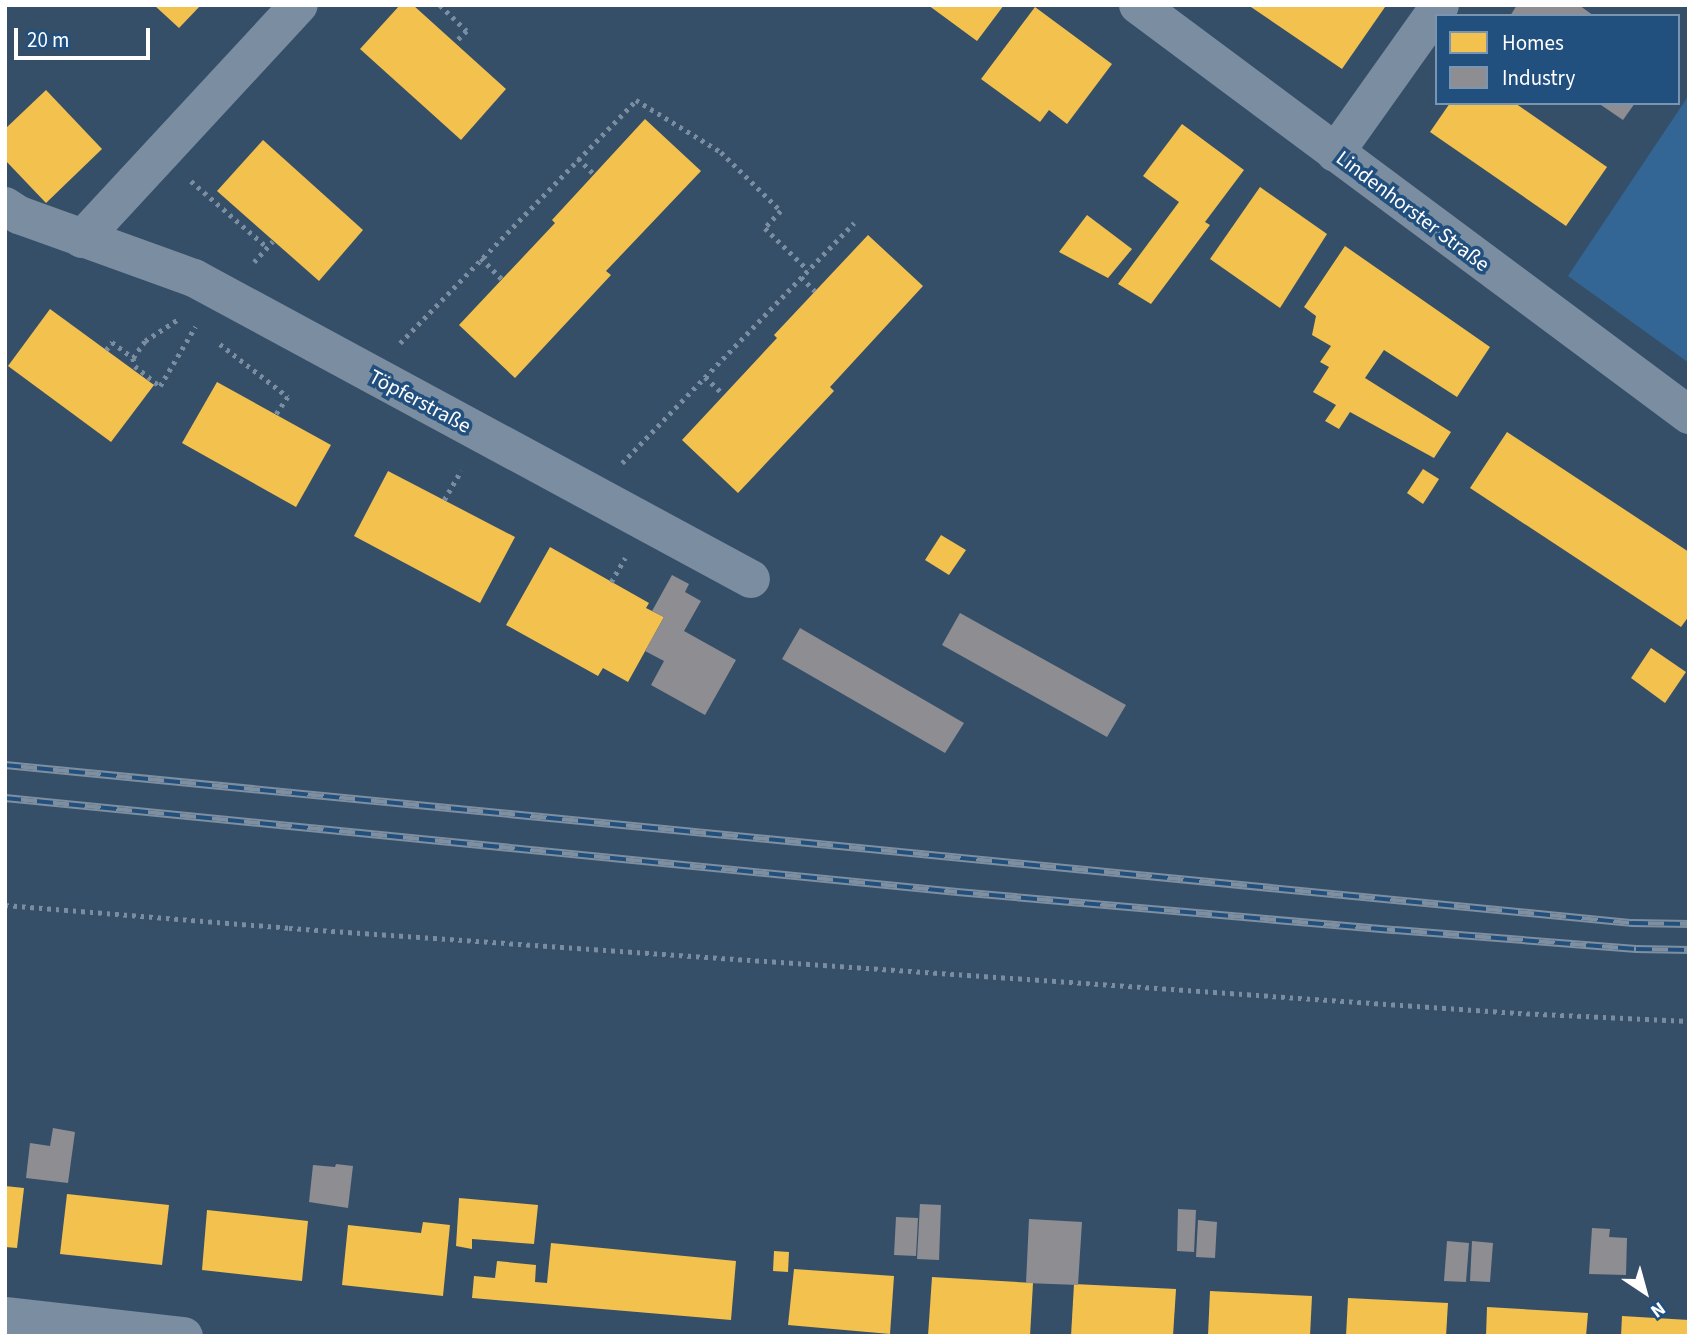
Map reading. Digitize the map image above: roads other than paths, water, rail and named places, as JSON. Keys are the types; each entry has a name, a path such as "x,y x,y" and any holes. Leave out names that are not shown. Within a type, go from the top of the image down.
{"street":[{"path":"82,239 299,5"},
{"name":"Lindenhorster Straße","path":"1138,5 1689,415"},
{"path":"1335,153 1440,5"},
{"name":"Töpferstraße","path":"5,206 19,215 194,278 751,579"},
{"path":"5,1316 184,1336"}],"railway":[{"path":"5,765 1632,923 1689,924"},
{"path":"5,798 957,892 1395,930 1636,949 1689,950"}]}
